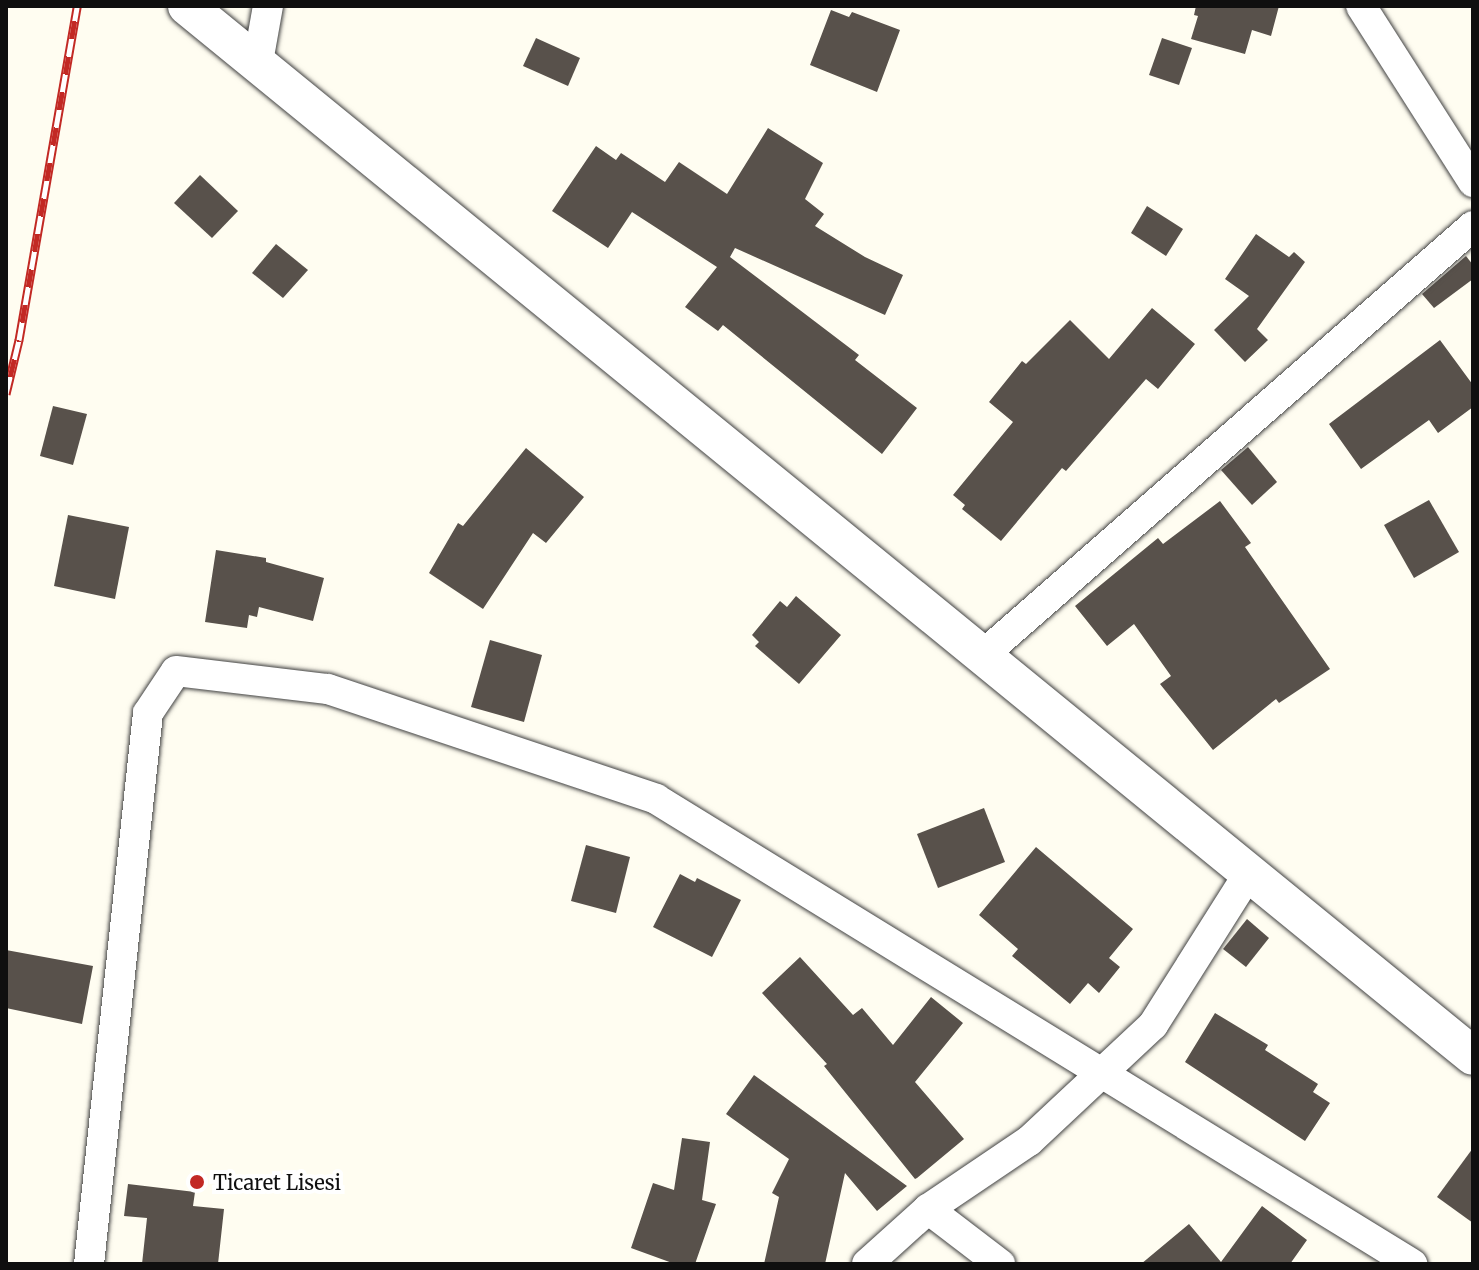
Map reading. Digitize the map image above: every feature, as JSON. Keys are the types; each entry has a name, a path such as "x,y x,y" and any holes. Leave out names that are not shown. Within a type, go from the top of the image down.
{"street":[{"path":"187,6 1473,1056"},
{"path":"258,62 268,6"},
{"path":"1361,6 1473,182"},
{"path":"983,655 1473,226"},
{"path":"89,1264 148,713 176,671 328,689 656,799 1412,1264"},
{"path":"867,1264 928,1209 1029,1141 1153,1025 1249,873"},
{"path":"928,1209 1000,1264"}],"building":[{"path":"1196,6 1279,6 1271,36 1252,30 1245,54 1191,39 1198,16 1194,15"},
{"path":"831,10 849,17 852,12 900,30 877,92 810,65"},
{"path":"536,38 580,58 568,86 523,66"},
{"path":"1162,38 1192,48 1179,85 1149,75"},
{"path":"768,128 823,163 805,199 824,214 815,226 865,257 903,275 885,315 735,248 730,257 859,355 855,360 917,408 882,454 723,325 718,331 685,307 717,267 632,212 608,248 552,211 596,146 616,160 621,153 665,182 679,162 727,194"},
{"path":"200,175 238,211 212,238 174,203"},
{"path":"1147,206 1183,229 1166,256 1131,233"},
{"path":"1256,234 1289,257 1294,252 1305,262 1257,329 1268,340 1245,362 1214,330 1249,296 1225,279"},
{"path":"276,244 308,270 283,298 252,273"},
{"path":"1466,256 1473,265 1473,279 1434,308 1422,294"},
{"path":"1152,308 1195,344 1158,389 1146,379 1066,471 1062,468 1001,541 962,509 965,505 953,495 1013,422 989,402 1022,361 1026,364 1070,320 1109,359"},
{"path":"1440,340 1473,385 1473,407 1438,433 1429,420 1361,469 1329,424"},
{"path":"53,406 87,414 73,465 40,456"},
{"path":"1248,447 1277,482 1252,505 1221,470"},
{"path":"526,448 584,497 546,543 533,533 483,609 429,573 458,523 463,526"},
{"path":"1429,500 1459,552 1414,578 1384,525"},
{"path":"1220,501 1251,543 1245,547 1330,669 1279,703 1276,699 1213,750 1160,684 1171,676 1134,624 1107,646 1075,606 1158,538 1163,544"},
{"path":"68,515 129,527 115,599 54,586"},
{"path":"216,550 266,558 266,562 324,578 313,621 259,607 257,617 249,615 247,628 205,622"},
{"path":"796,596 841,635 799,684 755,646 759,642 752,635 780,601 787,607"},
{"path":"490,640 542,655 524,722 471,707"},
{"path":"984,808 1005,862 938,888 917,834"},
{"path":"586,845 630,857 616,913 571,901"},
{"path":"1036,847 1133,929 1109,958 1120,967 1099,993 1088,983 1070,1004 1012,956 1018,949 979,915"},
{"path":"680,874 695,882 697,878 741,900 712,957 653,927"},
{"path":"1247,919 1269,938 1246,967 1223,949"},
{"path":"6,950 93,966 82,1024 6,1008"},
{"path":"800,957 853,1015 862,1008 893,1045 931,997 963,1023 915,1082 964,1139 917,1178 824,1066 827,1064 762,993"},
{"path":"1215,1013 1268,1045 1265,1050 1318,1084 1313,1092 1330,1103 1305,1141 1185,1062"},
{"path":"754,1075 907,1186 877,1211 845,1173 825,1264 764,1264 779,1197 772,1193 789,1159 726,1114"},
{"path":"682,1138 710,1142 702,1200 716,1204 695,1264 675,1264 631,1248 653,1183 674,1190"},
{"path":"1473,1148 1473,1223 1437,1197"},
{"path":"128,1184 195,1192 193,1206 224,1209 218,1264 142,1264 147,1218 124,1216"},
{"path":"1262,1206 1307,1240 1290,1264 1141,1264 1189,1224 1221,1262"}],"railway":[{"path":"6,394 19,340 77,6"}],"place":[{"name":"Ticaret Lisesi","path":"197,1182"}]}
